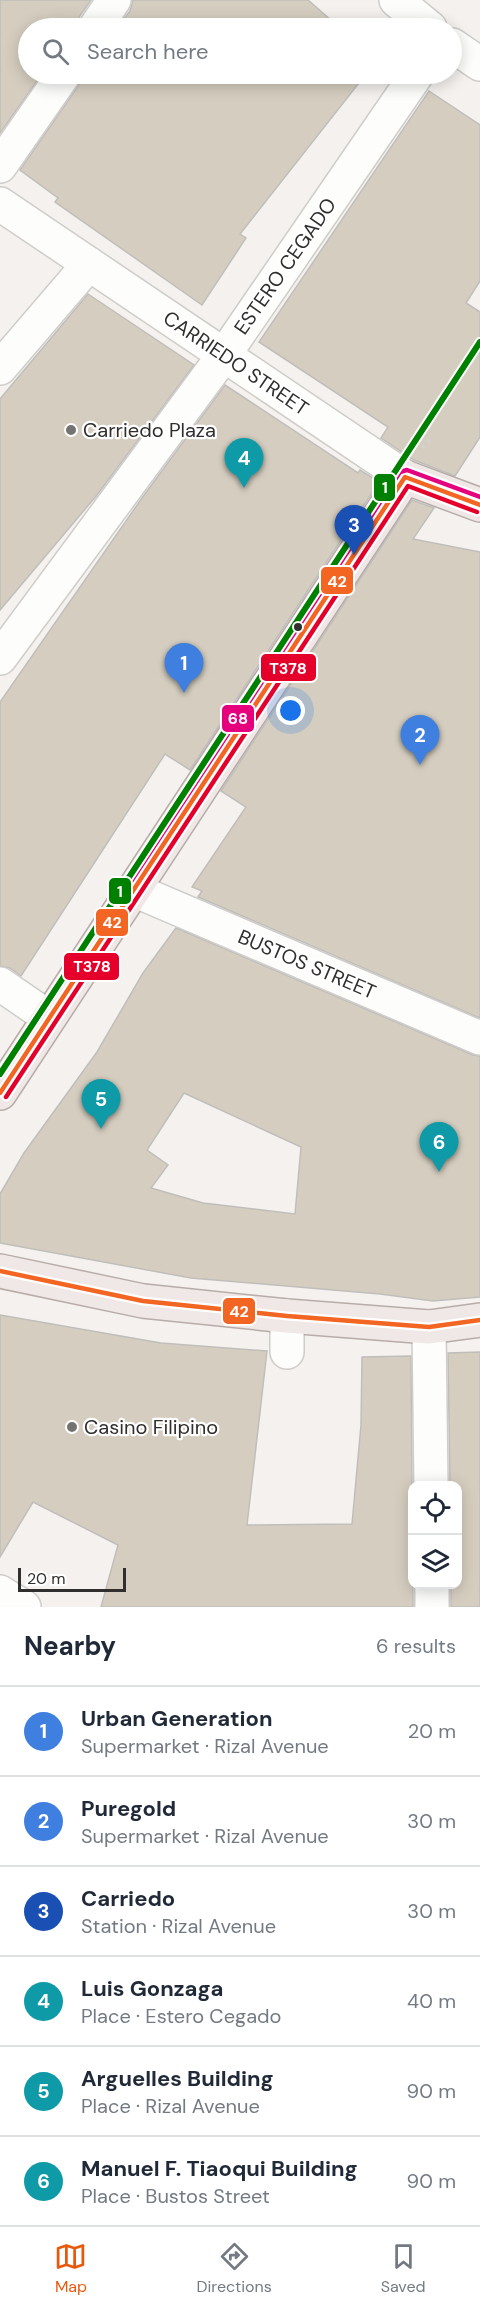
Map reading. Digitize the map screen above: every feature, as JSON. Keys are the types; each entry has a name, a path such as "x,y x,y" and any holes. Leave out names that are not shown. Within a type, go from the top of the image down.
{"main road":[{"name":"CARRIEDO STREET","path":"405,477 480,506"},
{"path":"0,1093 405,477"},
{"path":"0,1271 143,1301 287,1316 429,1327 480,1320"}],"street":[{"path":"101,18 114,0"},
{"path":"396,0 418,18"},
{"path":"462,52 480,64"},
{"path":"0,166 57,84"},
{"name":"ESTERO CEGADO","path":"0,658 224,355 410,84"},
{"name":"CARRIEDO STREET","path":"0,204 405,477"},
{"path":"0,368 89,264"},
{"name":"BUSTOS STREET","path":"134,890 480,1038"},
{"path":"0,984 48,1017"},
{"path":"287,1316 288,1352"},
{"path":"429,1327 431,1481"},
{"path":"432,1589 432,1607"},
{"path":"0,1592 24,1607"}],"building":[{"path":"0,0 91,0 79,18 18,18 18,84 35,84 0,133"},
{"path":"133,0 308,0 329,18 125,18 130,11"},
{"path":"358,84 240,234 246,238 202,305 55,202 58,198 20,170 79,85"},
{"path":"429,91 480,125 480,281 466,303 480,312 480,437 455,476 414,460 381,438 388,427 259,342"},
{"name":"Carriedo Plaza","path":"88,294 194,365 97,495 0,610 0,399"},
{"path":"225,385 358,473 360,470 379,482 190,770 165,754 21,976 10,968 0,966 0,702 142,498"},
{"path":"412,500 434,508 413,539 480,552 480,1018 198,897 202,891 192,887 246,807 221,791"},
{"path":"176,928 480,1056 480,1297 433,1301 380,1294 191,1278 0,1243 0,1194 24,1153 97,1052 143,973","holes":["184,1093 301,1147 295,1214 203,1203 151,1188 168,1165 147,1150"]},
{"path":"0,1315 161,1343 267,1351 247,1525 352,1524 361,1425 362,1357 411,1356 412,1481 408,1481 408,1589 413,1589 413,1607 101,1607 118,1545 33,1502 0,1557"},
{"path":"480,1352 480,1607 451,1607 451,1589 462,1589 462,1481 450,1481 448,1353"}],"transit line":[{"name":"1","path":"0,1074 480,342"},
{"name":"68","path":"128,886 400,472 407,470 480,497"},
{"name":"42","path":"0,1093 405,477 480,505"},
{"name":"T378","path":"6,1097 408,486 477,512"},
{"name":"42","path":"0,1271 143,1301 287,1316 429,1327 480,1320"}],"place":[{"name":"Carriedo Plaza","path":"71,430"},
{"name":"Luis Gonzaga","path":"244,488"},
{"name":"Carriedo","path":"354,555"},
{"name":"Urban Generation","path":"184,693"},
{"name":"Puregold","path":"420,765"},
{"name":"Arguelles Building","path":"101,1129"},
{"name":"Manuel F. Tiaoqui Building","path":"439,1172"},
{"name":"Casino Filipino","path":"72,1427"}]}
